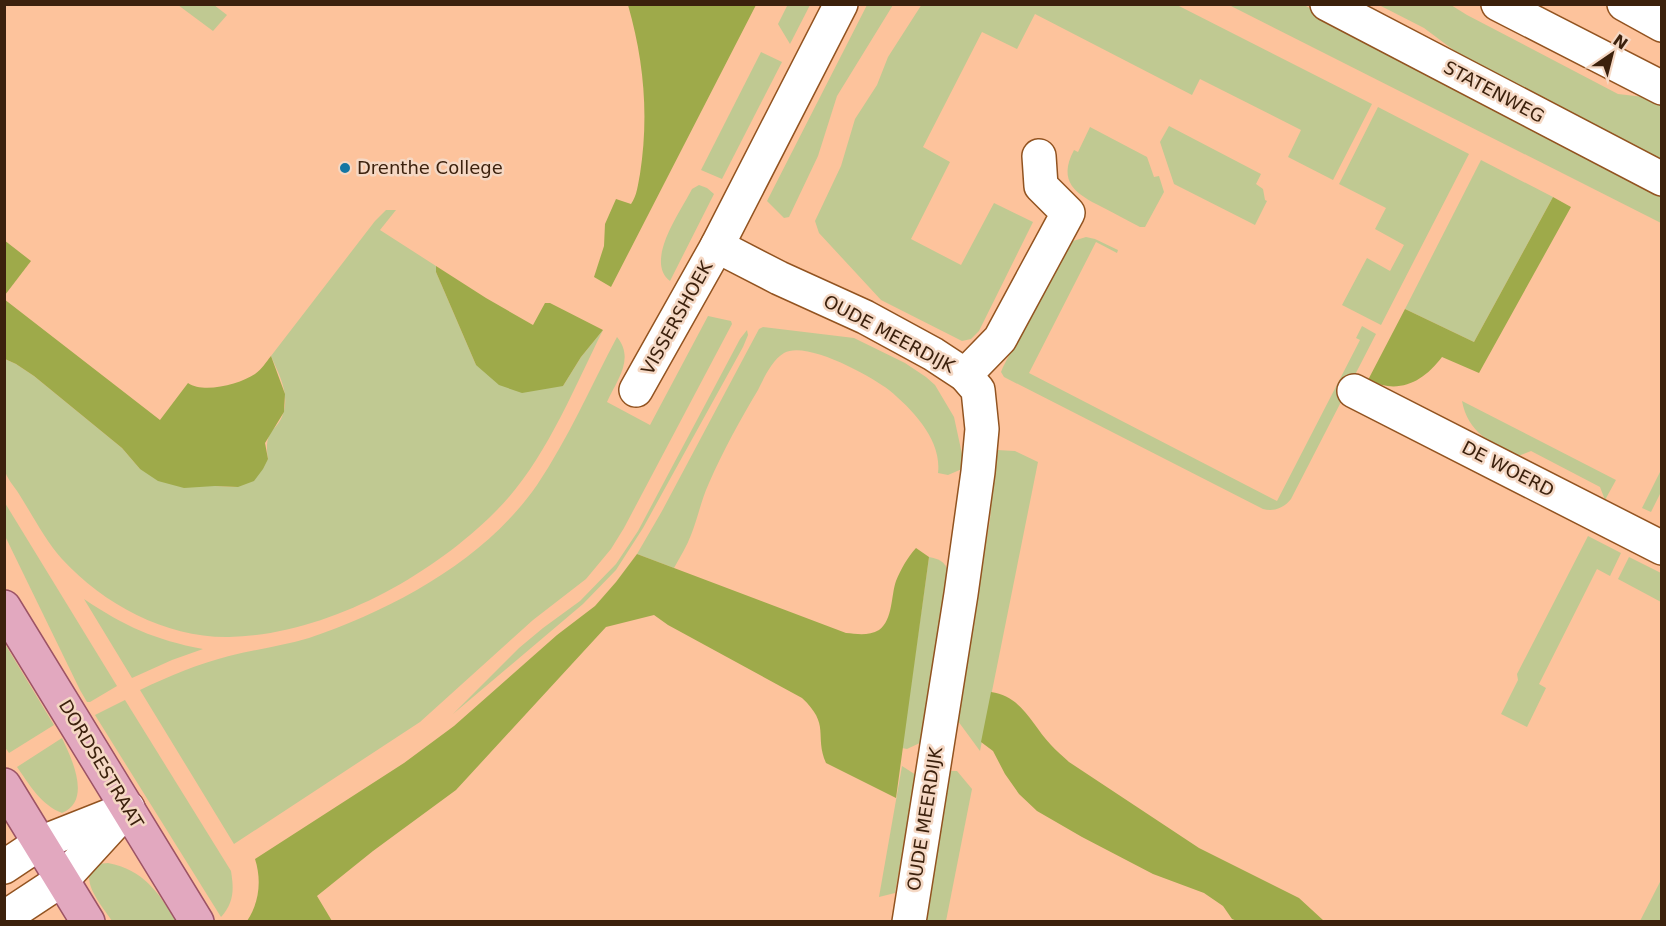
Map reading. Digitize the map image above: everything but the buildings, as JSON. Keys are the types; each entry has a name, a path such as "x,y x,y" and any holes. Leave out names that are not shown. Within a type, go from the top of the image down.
{"main road":[{"name":"DORDSESTRAAT","path":"4,607 197,921"},
{"path":"4,784 88,921"}],"street":[{"path":"717,246 841,4"},
{"name":"STATENWEG","path":"1327,4 1662,179"},
{"path":"1624,4 1662,25"},
{"path":"1518,7 1662,88"},
{"path":"965,375 1000,339 1068,213 1041,186 1040,156"},
{"name":"OUDE MEERDIJK","path":"717,246 865,317 933,354 965,375 978,390 982,429 961,594 909,921"},
{"name":"VISSERSHOEK","path":"636,390 717,246"},
{"name":"DE WOERD","path":"1354,392 1662,548"},
{"path":"4,867 40,843 128,808"},
{"path":"4,918 63,879 128,808"}],"green space":[{"path":"788,4 810,5 790,44 778,24"},
{"path":"922,4 1177,5 1372,104 1333,180 1288,157 1301,130 1200,79 1192,95 1035,14 1017,49 982,32 923,147 950,162 911,239 961,265 994,203 1033,222 979,331 971,339 962,341 881,300 819,233 815,221 841,166 855,119 877,85 888,57"},
{"path":"178,5 214,5 227,15 213,31"},
{"path":"628,5 756,5 611,287 594,277 604,246 605,224 616,199 631,204 635,197 643,152 644,110 641,68"},
{"path":"867,5 893,5 837,96 818,156 789,217 784,218 767,201"},
{"path":"1229,5 1304,5 1649,184 1661,192 1661,223"},
{"path":"1379,5 1451,5 1618,94 1661,99 1661,168 1491,78 1424,28"},
{"path":"761,52 782,62 722,179 701,170"},
{"path":"1378,107 1469,154 1381,325 1342,305 1367,258 1390,271 1404,245 1375,229 1386,208 1339,184"},
{"path":"1169,126 1261,174 1256,184 1263,189 1267,201 1255,225 1174,184 1160,142"},
{"path":"1090,127 1147,157 1154,177 1159,176 1164,192 1145,227 1140,227 1084,197 1072,186 1068,171 1069,161 1074,150 1078,152"},
{"path":"1481,160 1553,197 1474,342 1405,309"},
{"path":"699,185 714,194 670,281 663,272 661,261 663,249 673,223 692,189"},
{"path":"1553,197 1571,207 1479,373 1442,357 1427,373 1410,384 1390,386 1368,380 1405,309 1474,342"},
{"path":"386,210 396,210 380,230 436,266 436,272 476,365 563,386 581,357 603,330 556,426 528,472 495,512 439,559 407,580 373,598 338,614 302,626 265,634 206,636 183,632 138,616 97,591 56,552 6,473 4,466 5,359 34,376 122,448 140,469 215,486 237,487 268,459 269,436 284,411 284,389 271,356 375,221"},
{"path":"1086,237 1118,250 1117,253 1096,242 1029,373 1277,501 1360,340 1356,338 1362,326 1376,334 1291,499 1285,505 1275,510 1263,509 1004,377 1001,372 1003,367 1063,251 1073,241"},
{"path":"4,240 31,261 5,295 4,295"},
{"path":"436,266 533,325 545,303 550,303 603,330 581,357 563,386 522,393 499,385 476,365 436,272"},
{"path":"4,299 160,420 188,383 203,388 231,384 255,374 271,356 285,394 284,412 265,443 268,459 263,469 254,481 238,487 184,488 158,481 140,469 122,448 34,376 5,359"},
{"path":"708,316 731,321 732,324 624,528 611,549 586,579 533,620 420,722 234,844 140,690 206,663 299,641 341,626 405,597 435,579 491,536 516,512 537,485 569,431 617,337 622,345 624,361 619,378 607,402 650,425"},
{"path":"763,327 854,338 905,363 926,377 935,385 954,417 962,454 962,469 948,475 938,473 938,461 931,438 916,416 889,390 838,361 807,351 794,350 784,353 772,365 738,424 709,483 689,539 674,568 637,554 759,329"},
{"path":"747,330 748,335 743,347 643,528 616,570 583,604 453,714 519,648 580,601 616,564 638,531 740,339"},
{"path":"1462,401 1616,480 1605,500 1600,487 1531,451 1518,456 1482,436 1469,421"},
{"path":"997,450 1015,451 1038,462 980,751 955,717 990,520"},
{"path":"1661,470 1661,492 1651,512 1642,508"},
{"path":"5,503 117,686 90,702 87,702 80,690 5,536"},
{"path":"1588,536 1621,553 1610,576 1597,569 1539,684 1546,688 1527,727 1501,714 1518,680 1517,674"},
{"path":"916,548 929,557 896,798 826,763 821,745 819,723 811,707 802,698 668,625 654,615 606,627 456,790 373,851 317,896 332,921 247,921 258,892 255,859 404,763 454,726 557,635 595,606 637,554 846,633 863,634 875,632 884,626 896,581"},
{"path":"929,557 943,563 949,576 922,742 907,749 902,748"},
{"path":"1629,557 1661,573 1661,602 1618,579"},
{"path":"84,599 140,631 203,649 132,678"},
{"path":"5,644 54,725 9,753 4,746"},
{"path":"991,692 1011,699 1019,705 1051,745 1069,762 1199,848 1299,898 1324,921 1237,921 1232,919 1223,906 1204,893 1153,874 1037,811 1019,794 993,751 981,742"},
{"path":"125,700 231,871 232,895 221,917 95,715"},
{"path":"62,738 74,768 78,790 71,807 62,813 42,799 17,767"},
{"path":"902,766 916,775 895,893 879,897"},
{"path":"946,771 957,771 972,789 946,921 920,922"},
{"path":"108,863 121,866 141,877 156,892 176,921 112,921 94,895 89,877 97,864"},
{"path":"1661,880 1661,921 1640,921"}],"place":[{"name":"Drenthe College","path":"345,168"}]}
